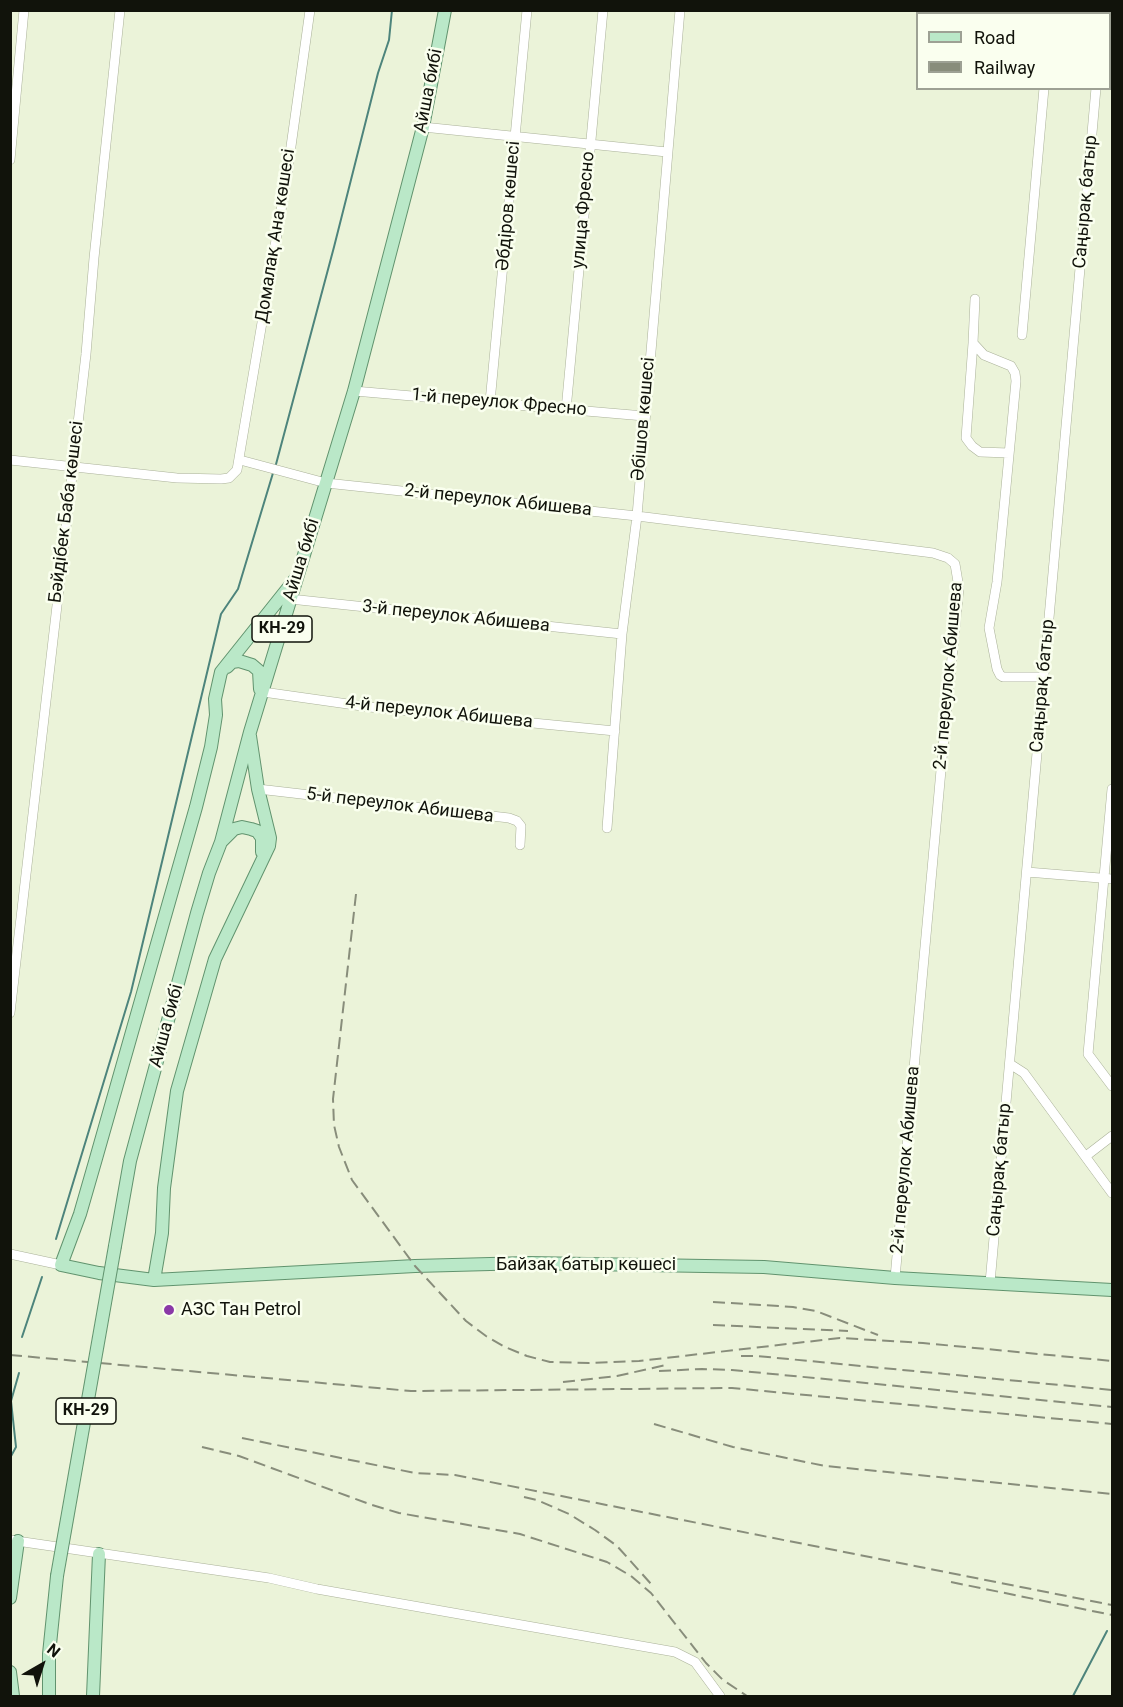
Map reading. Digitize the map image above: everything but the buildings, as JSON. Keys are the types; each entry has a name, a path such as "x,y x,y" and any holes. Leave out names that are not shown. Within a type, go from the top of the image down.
{"main road":[{"name":"Айша бибі","path":"48,1696 49,1654 57,1576 130,1161 208,873 221,842 250,732 354,390 423,126 446,10"},
{"path":"61,1265 96,1162 196,807 211,747 216,715 215,699 221,672 296,578"},
{"path":"221,672 232,662 239,661 252,665 259,671 261,696"},
{"path":"154,1280 162,1233 164,1188 177,1091 215,959 269,846 270,838 258,789 250,732"},
{"path":"221,842 234,829 242,827 257,831 262,837 258,867"},
{"name":"Байзақ батыр көшесі","path":"61,1265 99,1273 154,1280 416,1266 528,1263 764,1267 895,1278 1113,1290"},
{"path":"10,1598 14,1540"},
{"path":"93,1696 99,1554"},
{"path":"10,1672 13,1696"}],"street":[{"path":"10,160 24,10"},
{"name":"Бәйдібек Баба көшесі","path":"10,1013 86,354 120,10"},
{"name":"Домалақ Ана көшесі","path":"240,460 287,175 310,10"},
{"name":"Әбдіров көшесі","path":"490,402 527,10"},
{"name":"улица Фресно","path":"566,410 603,10"},
{"name":"Әбішов көшесі","path":"607,828 622,634 636,516 680,10"},
{"path":"1022,334 1044,90"},
{"name":"Саңырақ батыр","path":"990,1283 1096,90"},
{"path":"423,126 590,146 667,152"},
{"path":"975,299 966,438 980,452 1009,453"},
{"path":"973,343 984,355 1011,366 1015,373 997,582 989,628 997,669 1003,677 1044,677"},
{"name":"1-й переулок Фресно","path":"354,390 644,416"},
{"path":"10,460 177,478 221,479 229,478 234,474 240,460"},
{"name":"2-й переулок Абишева","path":"240,460 326,483 636,516 933,553 948,558 955,564 959,588 895,1278"},
{"name":"3-й переулок Абишева","path":"290,599 622,634"},
{"name":"4-й переулок Абишева","path":"261,696 615,731"},
{"name":"5-й переулок Абишева","path":"258,789 509,818 517,821 521,826 520,845"},
{"path":"1113,789 1109,878 1088,1054 1113,1086"},
{"path":"1027,872 1109,878"},
{"path":"1010,1064 1024,1073 1113,1193"},
{"path":"1086,1156 1113,1136"},
{"path":"10,1254 61,1265"},
{"path":"14,1540 269,1578 328,1591 675,1652 695,1662 720,1696"}],"waterway":[{"path":"275,468 378,73 389,40 392,10"},
{"path":"56,1239 131,992 221,614 238,589 273,473"},
{"path":"22,1337 42,1277"},
{"path":"10,1458 16,1447 11,1401 19,1373"},
{"path":"1073,1696 1107,1631"}],"railway":[{"path":"356,894 333,1099 334,1125 339,1147 352,1180 415,1266 466,1321 486,1336 527,1356 550,1362 639,1361 840,1338 923,1343 1112,1361"},
{"path":"713,1302 793,1307 816,1311 878,1335"},
{"path":"713,1325 848,1331"},
{"path":"10,1355 411,1391 732,1388 1112,1424"},
{"path":"741,1356 1112,1390"},
{"path":"563,1382 617,1376 666,1365"},
{"path":"659,1371 732,1370 1112,1407"},
{"path":"654,1424 733,1447 825,1466 1112,1494"},
{"path":"242,1438 415,1473 455,1475 1112,1605"},
{"path":"202,1447 239,1456 399,1513 520,1534 607,1562 631,1576 651,1593 706,1663 723,1680 747,1696"},
{"path":"524,1497 569,1514 595,1530 617,1546 652,1585"},
{"path":"951,1582 1112,1615"}],"place":[{"name":"АЗС Тан Petrol","path":"169,1310"}]}
